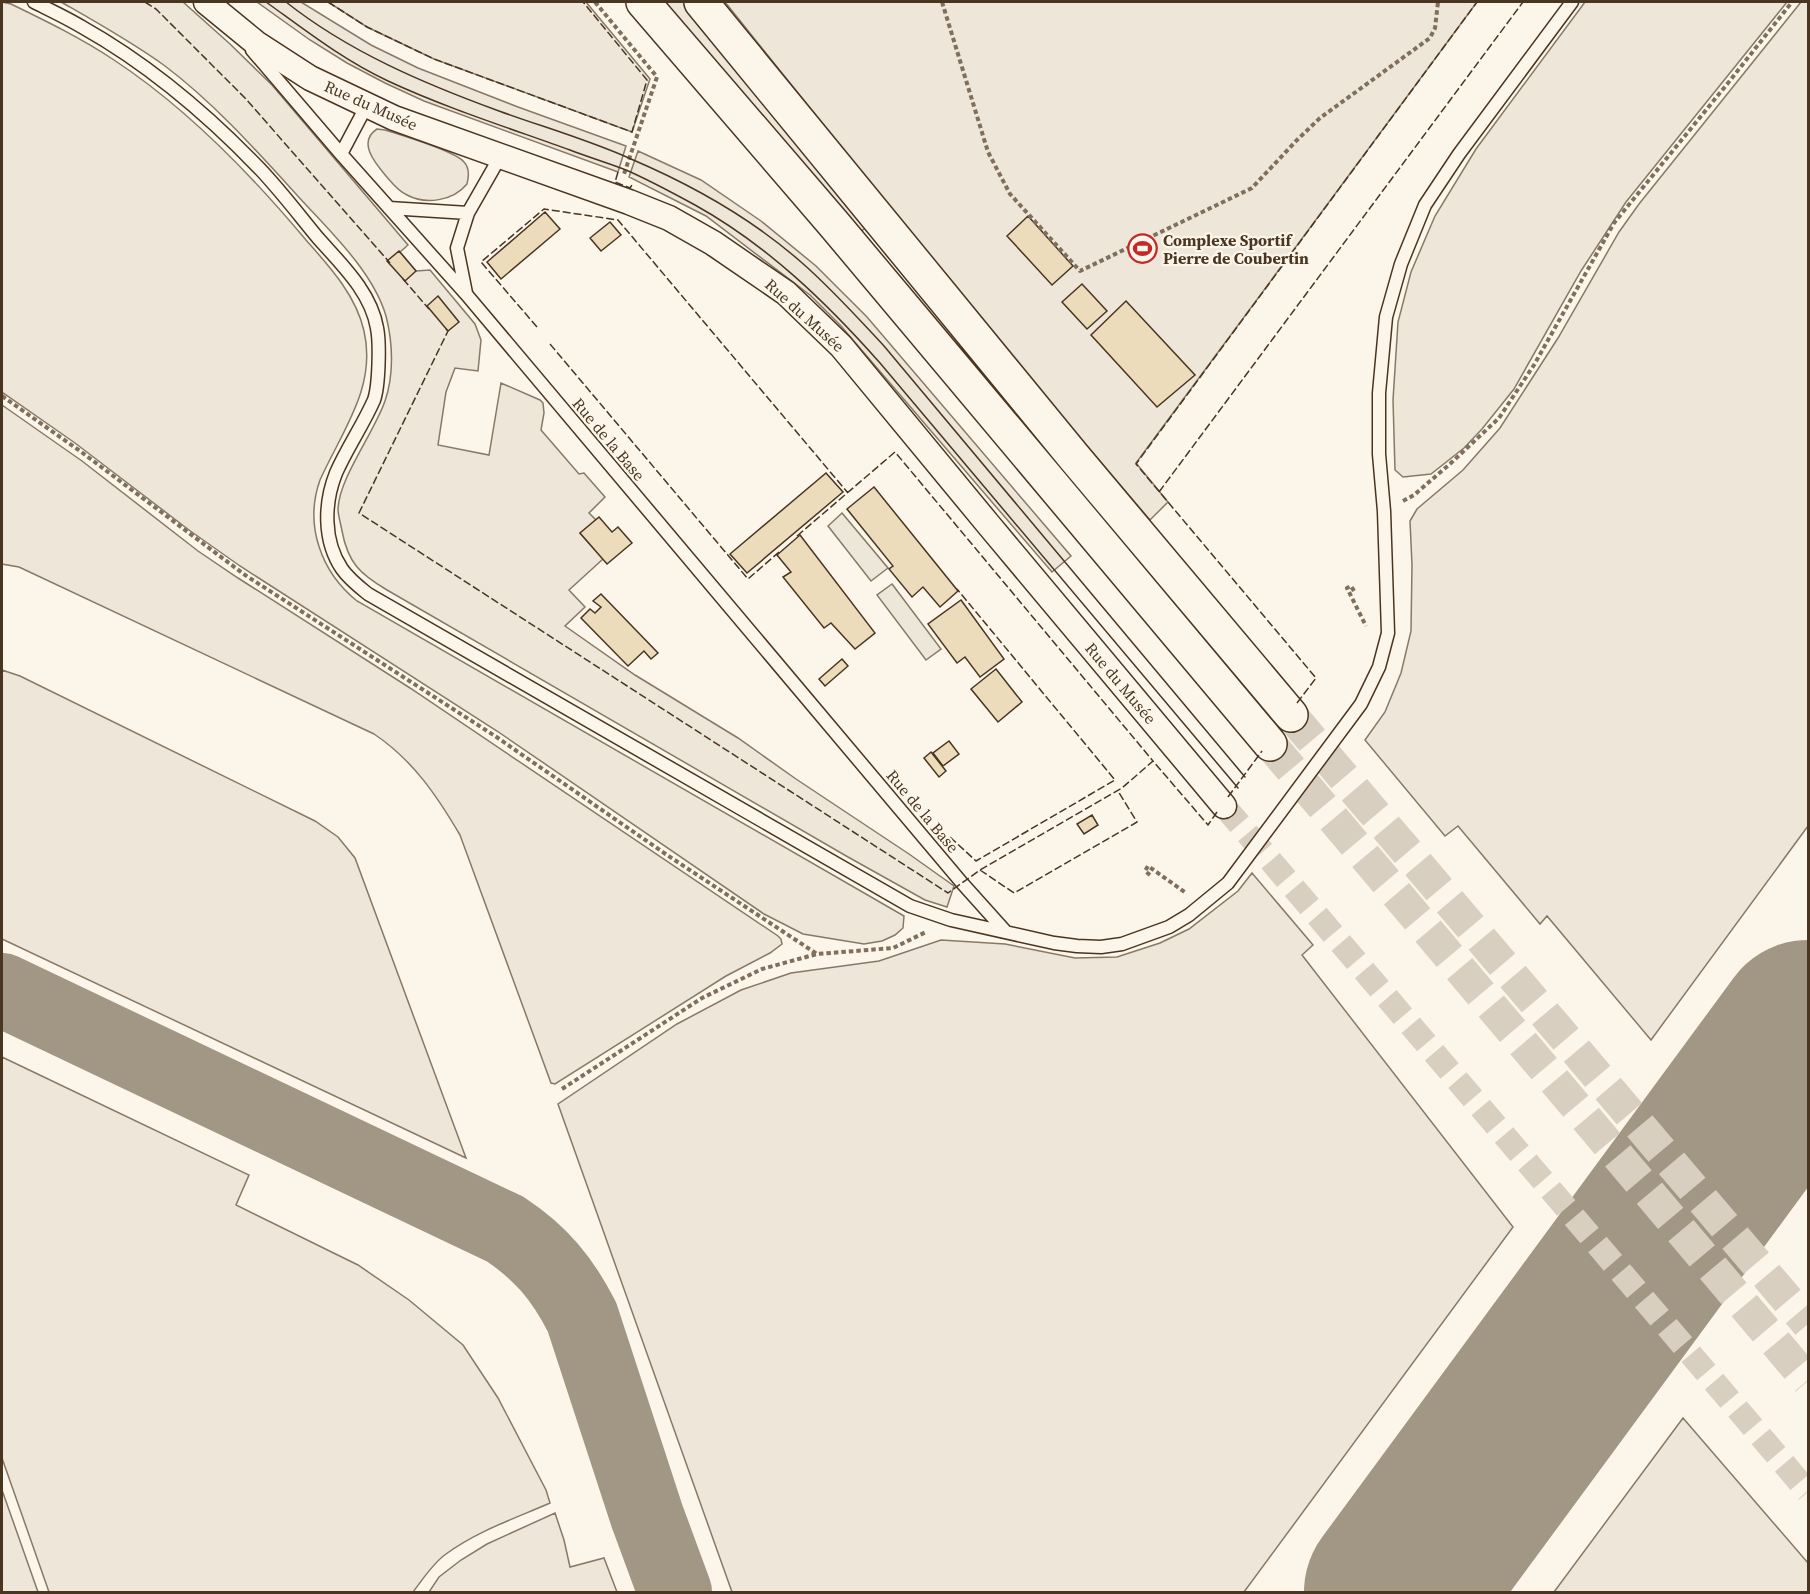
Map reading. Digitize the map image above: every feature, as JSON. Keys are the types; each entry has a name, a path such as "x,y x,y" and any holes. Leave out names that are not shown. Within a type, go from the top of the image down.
{"highway":[{"path":"643,2 833,223 1270,744"},
{"path":"701,2 1082,466 1291,715"}],"street":[{"name":"Rue du Musée","path":"206,2 256,43 310,78 394,118 669,218 713,243 786,293 841,346 1224,806"}],"lane":[{"path":"34,2 84,27 153,73 205,116 260,170 345,269 366,297 377,327 379,358 375,398 336,474 327,505 329,540 334,555 342,570 355,583 368,594 910,906 951,920 1054,943 1101,947 1122,944 1169,927 1202,905 1228,883 1361,704 1379,667 1388,633 1384,511 1379,454 1379,393 1386,317 1401,264 1425,205 1459,154 1572,2"},
{"name":"Rue de la Base","path":"227,20 341,154 466,294 1005,932"},
{"path":"341,154 367,105"},
{"path":"466,294 458,248 468,213 500,156"},
{"path":"389,208 468,213"}],"path":[{"path":"594,2 657,77 622,181 636,184 629,202"},
{"path":"942,2 988,152 999,174 1010,194 1080,271 1252,188 1320,118 1430,38 1435,27 1438,2"},
{"path":"1384,511 1414,495 1499,418 1534,365 1614,223 1792,2"},
{"path":"2,396 80,451 245,575 495,736 667,855 817,954"},
{"path":"1354,591 1352,586 1347,588 1355,604"},
{"path":"1150,875 1145,871 1148,866 1202,905"},
{"path":"562,1089 702,998 762,969 817,954 893,948 951,920"}],"shaded area":[{"path":"2,2 24,10 89,44 141,79 192,120 263,190 324,260 355,305 364,331 367,351 366,371 355,408 320,480 314,514 315,530 325,562 344,589 357,601 904,916 903,928 882,941 864,944 803,934 764,914 497,731 240,566 75,443 2,392"},
{"path":"61,2 183,2 272,85 408,245 400,252 416,271 430,270 475,324 481,340 478,371 455,368 446,392 438,445 489,455 501,383 543,403 541,430 579,474 584,473 605,497 589,513 596,520 580,533 603,559 569,590 585,607 565,626 635,675 738,738 954,886 947,907 925,900 848,857 387,590 362,573 348,551 338,509 344,484 380,414 390,381 392,359 388,326 373,286 353,257 330,231 239,133 203,98 152,57"},
{"path":"257,2 301,2 371,45 418,68 626,146 618,172 424,101 385,83 310,40"},
{"path":"328,2 586,2 650,79 632,132 434,59 367,27"},
{"path":"663,2 688,2 868,226 859,233"},
{"name":"Complexe Sportif Pierre de Coubertin","path":"725,2 1477,2 1136,463 1168,502 1150,520 980,320"},
{"path":"1585,2 1787,2 1626,202 1581,271 1514,389 1482,429 1464,448 1431,474 1403,477 1395,470 1393,400 1398,322 1411,272 1435,216 1476,149"},
{"path":"1801,2 1808,2 1808,826 1651,1040 1547,916 1540,924 1458,826 1445,836 1365,740 1385,712 1401,673 1411,631 1410,521 1417,509 1463,470 1500,428 1558,338 1619,232"},
{"path":"377,129 427,144 459,158 467,167 469,175 467,184 447,198 439,200 422,200 404,193 395,187 370,152 368,140"},
{"path":"638,151 701,180 761,221 816,266 867,317 1071,556 1052,572 841,326 810,295 706,216 629,177"},
{"path":"2,405 82,461 198,551 410,688 778,936 782,944 770,953 726,976 555,1084 551,1083 460,835 433,793 401,755 374,734 19,567 2,564"},
{"path":"842,513 888,568 871,581 828,526"},
{"path":"892,584 941,649 926,660 877,595"},
{"path":"2,670 20,676 315,821 338,837 355,858 466,1158 2,939"},
{"path":"1252,873 1313,945 1302,955 1513,1227 1244,1592 732,1592 558,1104 677,1024 741,990 791,973 879,961 941,940 1005,944 1075,958 1117,957 1160,943 1189,929 1238,891"},
{"path":"2,1057 249,1175 236,1205 358,1265 409,1300 463,1345 498,1398 546,1490 550,1503 458,1546 437,1562 413,1592 49,1592 2,1458"},
{"path":"1683,1418 1808,1563 1808,1592 1554,1592"},
{"path":"2,1490 38,1592 2,1592"},
{"path":"555,1513 570,1567 604,1558 617,1592 429,1592 439,1577 461,1560 487,1544"}],"building":[{"path":"545,212 560,229 501,279 487,262"},
{"path":"1028,216 1073,266 1052,285 1007,236"},
{"path":"610,222 621,235 601,251 590,238"},
{"path":"399,251 416,271 405,281 387,261"},
{"path":"1082,284 1107,311 1087,329 1062,302"},
{"path":"438,296 459,322 448,331 427,306"},
{"path":"1126,301 1195,375 1157,407 1091,335"},
{"path":"826,473 843,492 747,573 730,554"},
{"path":"874,487 958,591 940,607 923,587 912,597 889,569 893,566 847,509"},
{"path":"599,517 612,532 618,527 632,543 607,564 580,533"},
{"path":"800,535 875,633 855,649 831,623 824,628 783,577 791,572 777,555"},
{"path":"601,594 658,653 651,659 644,651 628,666 581,618 590,609 595,613 601,607 593,601"},
{"path":"961,600 1004,659 980,677 965,657 957,663 928,624"},
{"path":"842,659 848,666 825,686 819,679"},
{"path":"996,669 1022,702 998,722 971,689"},
{"path":"949,741 959,754 943,766 933,753"},
{"path":"931,752 946,771 939,777 924,758"},
{"path":"1092,815 1098,825 1084,834 1077,824"}],"taxiway":[{"path":"2,990 505,1229 529,1247 550,1267 567,1290 582,1317 647,1516 675,1592"},
{"path":"1551,1382 1673,1243 1808,1133"}],"runway":[{"path":"1396,1592 1808,1032"}],"tunnel":[{"path":"1291,715 1808,1324"},
{"path":"1270,744 1808,1381"},
{"path":"1224,806 1808,1492"}],"tram line":[{"path":"266,2 371,73 455,109 635,174 687,200 771,256 817,297 880,363 1238,788"},
{"path":"286,2 335,36 416,78 499,111 599,146 676,180 741,217 782,246 823,282 884,346 1245,777"}],"fence":[{"path":"145,2 156,9 245,98 390,263"},
{"path":"328,2 367,27 434,59 632,132 647,80 583,2"},
{"path":"1297,703 1316,678 1136,464 1477,2"},
{"path":"1159,492 1523,2"},
{"path":"618,172 615,182 630,188 632,185"},
{"path":"537,327 481,262 544,209 618,220 848,493"},
{"path":"403,279 429,309"},
{"path":"446,329 448,331 359,513 948,893 980,870 1122,788 1153,761 1208,825 1217,812"},
{"path":"550,344 748,579 779,552"},
{"path":"797,536 895,452 1153,761"},
{"path":"950,837 976,861 1115,780 957,589"},
{"path":"1228,797 1262,751"},
{"path":"980,870 1014,893 1137,822 1118,791"}],"place":[{"name":"Complexe Sportif Pierre de Coubertin","path":"1142,249"}]}
